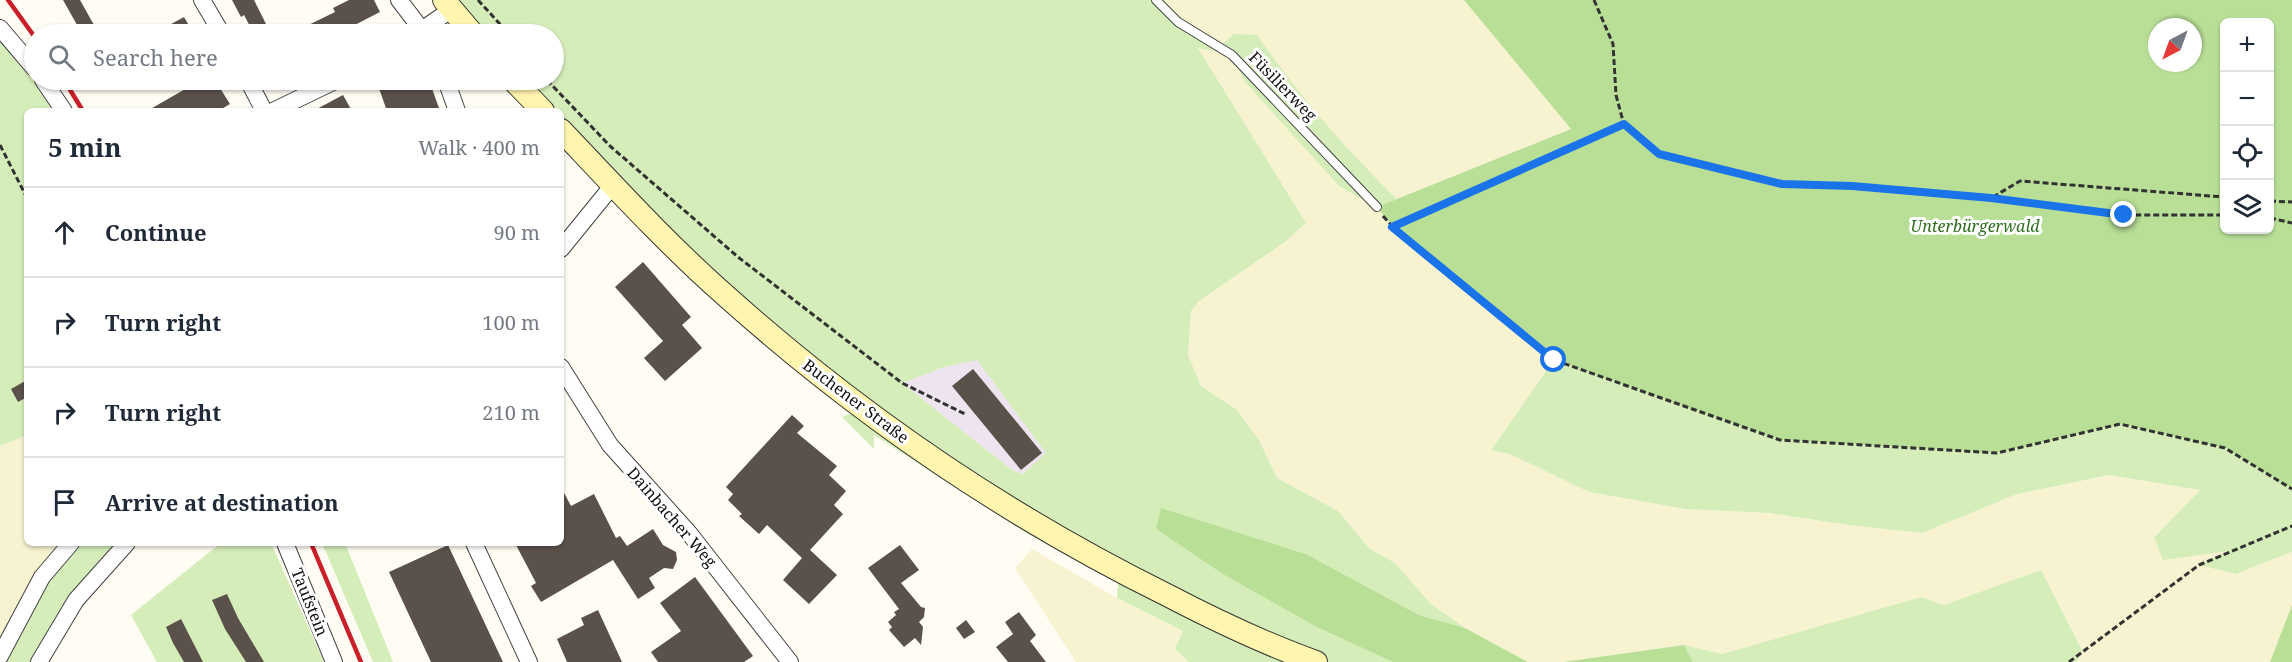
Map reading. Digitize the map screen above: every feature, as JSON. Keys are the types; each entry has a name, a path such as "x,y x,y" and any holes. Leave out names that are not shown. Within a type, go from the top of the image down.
{"main road":[{"path":"448,5 464,24"},
{"path":"523,90 540,108"},
{"name":"Buchener Straße","path":"564,133 724,295 836,389 970,484 1059,538 1198,611 1316,662"}],"street":[{"path":"202,0 216,24"},
{"path":"399,0 415,24"},
{"path":"430,24 448,5"},
{"path":"0,28 24,56"},
{"path":"50,90 62,108"},
{"path":"253,90 262,108"},
{"path":"279,108 316,90"},
{"path":"450,90 456,108"},
{"path":"564,245 613,185"},
{"name":"Dainbacher Weg","path":"564,372 610,446 689,533 789,662"},
{"path":"0,656 42,577 68,546"},
{"path":"39,662 76,600 124,546"},
{"name":"Taufstein","path":"286,546 334,662"},
{"path":"475,546 529,662"}],"lane":[{"name":"Füsilierweg","path":"1156,0 1178,22 1232,55 1377,207"}],"path":[{"path":"478,0 499,24"},
{"path":"1594,0 1613,44 1616,95 1624,124 1659,154 1782,184 1852,186 1991,198 2124,215 2220,215"},
{"path":"557,90 610,146 738,257 902,383 965,414"},
{"path":"1624,124 1392,227 1554,360 1780,440 1997,453 2120,424 2225,448 2292,489"},
{"path":"0,145 24,192"},
{"path":"1991,198 2020,181 2220,197"},
{"path":"2274,201 2292,202"},
{"path":"2274,219 2292,223"},
{"path":"2069,662 2199,565 2292,526"}],"shaded area":[{"path":"1156,0 1464,0 1571,129 1397,199 1344,147 1298,93 1257,35 1219,47 1178,22"},
{"path":"1198,48 1232,55 1340,187 1377,207 1393,227 1554,360 1491,450 1510,454 1589,492 1685,509 1769,513 1922,533 2017,494 2109,475 2200,490 2154,536 2232,551 2200,565 2236,574 2292,552 2292,605 2270,662 2076,662 2083,651 2041,571 1944,605 1921,597 1722,654 1683,645 1563,662 1528,662 1465,628 1431,604 1395,563 1370,549 1338,511 1277,478 1259,440 1237,410 1201,386 1188,355 1191,311 1199,301 1285,242 1306,223"},
{"path":"977,359 1047,454 1023,474 1012,470 902,383 944,367"},
{"path":"24,436 24,546 69,546 0,656 0,446"},
{"path":"1032,549 1117,598 1183,631 1175,649 1189,662 1076,662 1015,568"}],"green space":[{"path":"460,0 1156,0 1178,22 1219,47 1234,34 1257,35 1323,120 1397,199 1377,207 1340,187 1245,82 1232,55 1198,48 1306,223 1285,242 1199,301 1191,311 1188,355 1201,386 1237,410 1259,440 1277,478 1338,511 1370,549 1395,563 1431,604 1465,628 1419,615 1308,555 1156,529 1213,566 1272,600 1393,662 1189,662 1175,649 1183,631 1117,598 1118,583 1026,533 874,435 874,449 842,417 862,409 564,133 564,108 540,108 523,90 564,90 564,24 465,24 452,9 462,2","holes":["977,360 1046,453 1023,474 1012,470 902,383 944,367"]},
{"name":"Unterbürgerwald","path":"1464,0 2292,0 2292,489 2225,448 2120,424 1997,453 1780,440 1554,360 1393,227 1377,207 1571,129"},
{"path":"0,28 24,56 24,90 50,90 62,108 24,108 24,436 0,446"},
{"path":"1554,360 1780,440 1997,453 2120,424 2225,448 2292,489 2292,552 2236,574 2199,565 2229,551 2163,560 2154,537 2200,490 2109,475 2017,494 1922,533 1769,513 1685,509 1589,492 1510,454 1491,450"},
{"path":"1161,508 1308,555 1419,615 1465,628 1528,662 1393,662 1317,627 1223,574 1156,529"},
{"path":"69,546 125,546 39,662 0,662"},
{"path":"217,546 272,546 324,662 157,662 131,615"},
{"path":"323,546 346,546 393,662 373,662"},
{"path":"2041,570 2083,652 2076,662 1693,662 1684,645 1722,654 1921,597 1944,605"},
{"path":"2292,605 2292,662 2270,662"},
{"path":"1684,645 1693,662 1563,662"}],"building":[{"path":"63,0 80,0 93,24 76,24"},
{"path":"232,0 254,0 266,24 249,24 244,15 241,17"},
{"path":"349,0 374,0 380,12 357,24 310,24 335,12 333,8"},
{"path":"184,17 188,24 171,24"},
{"path":"184,90 221,90 230,104 223,108 152,108"},
{"path":"380,90 433,90 439,108 386,108"},
{"path":"343,95 350,108 319,108"},
{"path":"643,262 691,317 682,325 702,348 665,381 644,358 663,341 615,287"},
{"path":"973,369 1042,453 1021,470 952,386"},
{"path":"24,382 24,399 18,402 11,389"},
{"path":"792,415 804,426 797,433 837,466 829,475 846,491 834,505 843,514 810,550 837,575 809,604 783,580 802,558 767,525 759,534 739,516 742,514 728,500 733,494 726,487"},
{"path":"564,493 571,506 594,494 616,538 620,536 627,546 653,529 663,545 676,552 677,560 673,569 664,568 649,578 655,588 638,599 613,560 541,602 531,586 536,583 517,546 564,546"},
{"path":"900,545 919,570 901,583 921,607 925,608 924,617 919,622 923,627 921,645 915,638 904,647 889,630 892,627 888,622 896,615 894,612 899,609 868,568"},
{"path":"448,546 503,662 431,662 389,572"},
{"path":"695,577 753,656 744,662 658,662 651,652 681,631 660,603"},
{"path":"227,594 238,618 264,662 246,662 225,629 212,600"},
{"path":"598,610 622,662 567,662 557,639 584,625 581,618"},
{"path":"1019,612 1036,635 1030,641 1046,662 1008,662 996,647 1013,634 1005,622"},
{"path":"181,619 203,662 184,662 173,643 166,627"},
{"path":"966,620 975,632 964,639 956,628"}],"railway":[{"path":"8,0 25,24"},
{"path":"70,90 81,108"},
{"path":"312,546 361,662"}],"route":[{"path":"1554,360 1392,227 1490,186 1624,124 1659,154 1782,184 1852,186 1991,198 2124,215"}]}
